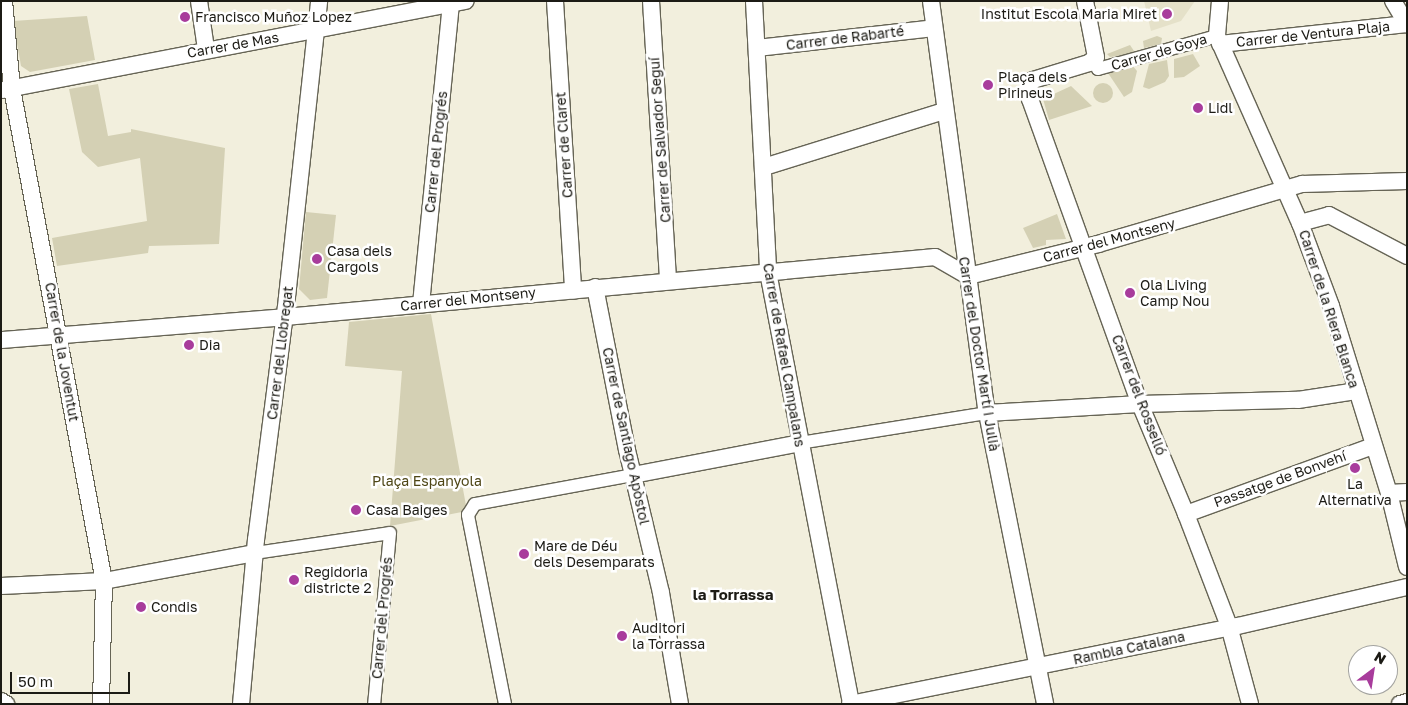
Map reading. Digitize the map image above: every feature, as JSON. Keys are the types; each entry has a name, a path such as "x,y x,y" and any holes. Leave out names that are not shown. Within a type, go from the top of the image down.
{"street":[{"name":"Carrer de la Joventut","path":"4,1 7,90 59,334 104,581 101,704"},
{"path":"199,1 206,49"},
{"name":"Carrer del Llobregat","path":"241,704 255,552 285,317 319,1"},
{"name":"Carrer de Claret","path":"555,1 573,290"},
{"name":"Carrer de Salvador Seguí","path":"651,1 668,279"},
{"name":"Carrer de Rafael Campalans","path":"754,1 768,272 851,704"},
{"name":"Carrer del Doctor Martí i Julià","path":"931,1 961,242 968,276 987,413 1045,704"},
{"path":"1086,1 1096,57"},
{"name":"Carrer de la Riera Blanca","path":"1220,1 1218,40 1300,223 1357,391 1389,493 1407,567"},
{"path":"1393,1 1407,24"},
{"name":"Carrer de Mas","path":"7,90 206,49 316,30 456,2"},
{"name":"Carrer del Progrés","path":"421,304 456,2"},
{"name":"Carrer de Ventura Plaja","path":"1218,40 1407,24"},
{"name":"Carrer de Rabarté","path":"757,48 934,28"},
{"name":"Carrer de Goya","path":"1096,57 1098,69 1218,40"},
{"name":"Carrer de Goya","path":"1029,86 1037,78 1089,63 1096,57"},
{"name":"Carrer del Rosselló","path":"1029,86 1032,107 1085,247 1140,404 1186,514 1229,626 1250,704"},
{"path":"764,167 944,111"},
{"name":"Carrer del Montseny","path":"968,276 1085,247 1302,184 1334,181 1407,180"},
{"path":"1300,223 1329,215 1407,256"},
{"name":"Carrer del Montseny","path":"1,340 285,317 573,290 668,279 935,257 961,242"},
{"path":"935,257 968,276"},
{"name":"Carrer de Santiago Apòstol","path":"595,286 633,475 662,592 680,704"},
{"path":"505,704 468,515 475,504 800,443 987,413 1140,404 1298,400 1357,391"},
{"name":"Passatge de Bonvehí","path":"1186,514 1374,446"},
{"path":"1389,493 1407,492"},
{"name":"Carrer del Progrés","path":"255,552 390,533 374,704"},
{"path":"1,586 104,581 255,552"},
{"name":"Rambla Catalana","path":"851,704 1229,626 1407,587"},
{"path":"1,701 6,704"},
{"path":"1400,704 1407,702"}],"shaded area":[{"name":"Institut Escola Maria Miret","path":"1144,1 1195,1 1181,21 1151,31"}],"green space":[{"path":"87,16 95,60 30,72 21,66 13,21"},
{"path":"1157,36 1162,38 1161,44 1144,48 1143,41"},
{"path":"1130,45 1134,51 1131,54 1110,57 1107,54"},
{"path":"1193,54 1200,66 1184,77 1174,78 1174,59"},
{"path":"1167,60 1169,76 1165,82 1149,89 1143,87 1149,64"},
{"path":"1132,65 1137,71 1132,92 1124,97 1108,73"},
{"path":"1099,83 1107,83 1113,89 1113,97 1107,103 1099,103 1093,97 1093,89"},
{"path":"98,84 108,136 131,132 131,129 225,148 219,244 149,246 148,253 57,266 52,238 147,221 140,158 98,167 82,152 69,89"},
{"path":"1071,86 1092,106 1049,120 1043,99"},
{"path":"306,212 336,215 327,298 310,300 299,289"},
{"path":"1057,214 1066,239 1046,240 1046,245 1033,248 1023,228"},
{"name":"Plaça Espanyola","path":"431,314 467,511 390,526 402,371 345,366 349,322"}],"place":[{"name":"Institut Escola Maria Miret","path":"1167,14"},
{"name":"Francisco Muñoz Lopez","path":"185,17"},
{"name":"Plaça dels Pirineus","path":"988,85"},
{"name":"Lidl","path":"1198,108"},
{"name":"Casa dels Cargols","path":"317,259"},
{"name":"Ola Living Camp Nou","path":"1130,293"},
{"name":"Dia","path":"189,345"},
{"name":"La Alternativa","path":"1355,468"},
{"name":"Casa Baiges","path":"356,510"},
{"name":"Mare de Déu dels Desemparats","path":"524,554"},
{"name":"Regidoria districte 2","path":"294,580"},
{"name":"Condis","path":"141,607"},
{"name":"Auditori la Torrassa","path":"622,636"}],"district":[{"name":"la Torrassa","path":"733,595"}]}
